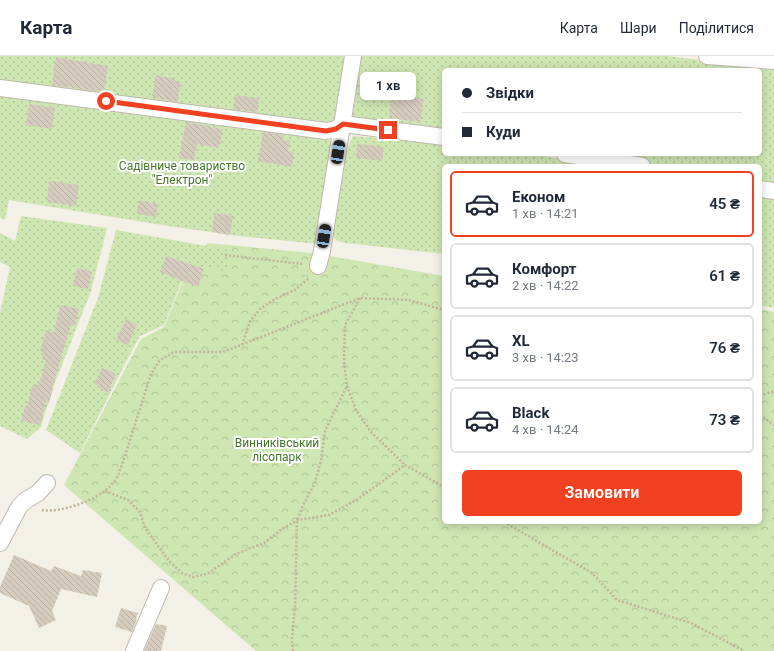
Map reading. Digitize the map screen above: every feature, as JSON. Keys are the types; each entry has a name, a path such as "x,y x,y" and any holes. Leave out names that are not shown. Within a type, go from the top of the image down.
{"street":[{"path":"318,266 322,251 353,56"},
{"path":"707,56 774,61"},
{"path":"0,88 326,131 336,129 343,124 442,137"},
{"path":"577,156 629,164"},
{"path":"762,189 774,192"},
{"path":"0,543 19,507 38,493 47,483"},
{"path":"134,651 161,588"}],"path":[{"path":"225,255 318,266 313,275 295,290 275,299 260,309 250,321 242,345"},
{"path":"360,298 345,325 344,362 347,386 356,410 371,432 404,465 442,486"},
{"path":"19,507 48,511 76,506 105,491 112,484 119,474 151,374 160,360 174,352 223,352 360,298 409,300 442,309"},
{"path":"293,651 292,639 295,606 297,520 315,483 321,461 325,431 347,386"},
{"path":"762,395 774,391"},
{"path":"762,416 774,425"},
{"path":"105,491 128,500 140,512 145,528 170,562 182,573 193,577 206,574 236,554 264,543 297,520 329,515 358,499 404,465"},
{"path":"507,524 592,573 617,600 691,623 744,651"}],"green space":[{"path":"0,56 347,56 338,117 332,124 0,83"},
{"path":"361,56 667,56 716,62 774,66 774,187 762,184 762,164 654,164 608,156 762,156 762,68 442,68 442,132 352,121"},
{"name":"Садівниче товариство \"Електрон\"","path":"0,94 26,96 334,141 317,244 239,236 168,226 9,200 5,220 0,217"},
{"path":"353,136 442,143 442,156 543,156 591,164 442,164 442,254 337,241 332,235 341,172 348,147"},
{"path":"762,194 774,196 774,308 762,305"},
{"path":"21,216 107,228 91,291 53,388 41,427 27,439 0,426 0,313 10,267 0,262 0,233 15,241"},
{"path":"116,230 229,250 228,272 209,268 204,269 198,287 182,281 164,325 140,336 80,453 46,430 98,298"},
{"name":"Винниківський лісопарк","path":"207,243 313,253 442,276 442,524 762,524 762,309 774,312 774,651 256,651 64,485 141,339 164,327 183,281"}],"building":[{"path":"56,57 108,66 104,92 52,85"},
{"path":"156,75 175,79 174,81 181,82 177,102 152,97"},
{"path":"235,95 259,98 257,112 233,109"},
{"path":"392,95 424,99 420,122 389,118"},
{"path":"29,104 55,108 52,129 26,125"},
{"path":"186,122 223,129 219,148 197,144 194,160 179,158"},
{"path":"263,132 283,135 282,140 290,141 288,151 294,152 292,167 258,161"},
{"path":"357,144 384,147 382,161 356,158"},
{"path":"49,181 79,185 76,206 47,202"},
{"path":"139,200 158,204 156,217 137,214"},
{"path":"215,213 233,216 230,235 212,232"},
{"path":"166,256 204,269 198,287 160,272"},
{"path":"77,268 92,272 88,289 73,286"},
{"path":"60,305 79,309 75,326 71,325 49,403 46,402 40,425 21,421 33,384 39,384 46,360 42,359 44,353 40,351 46,330 54,333"},
{"path":"126,319 137,325 128,345 116,340"},
{"path":"102,368 116,374 108,393 97,387 98,385 94,384"},
{"path":"14,555 51,571 54,566 81,576 83,570 102,573 97,597 61,589 52,611 56,620 39,628 29,606 0,593 0,587"},
{"path":"121,608 138,613 132,632 115,627"},
{"path":"156,624 167,626 161,651 144,651"}],"route":[{"path":"106,101 326,131 336,129 343,124 388,130"}]}
